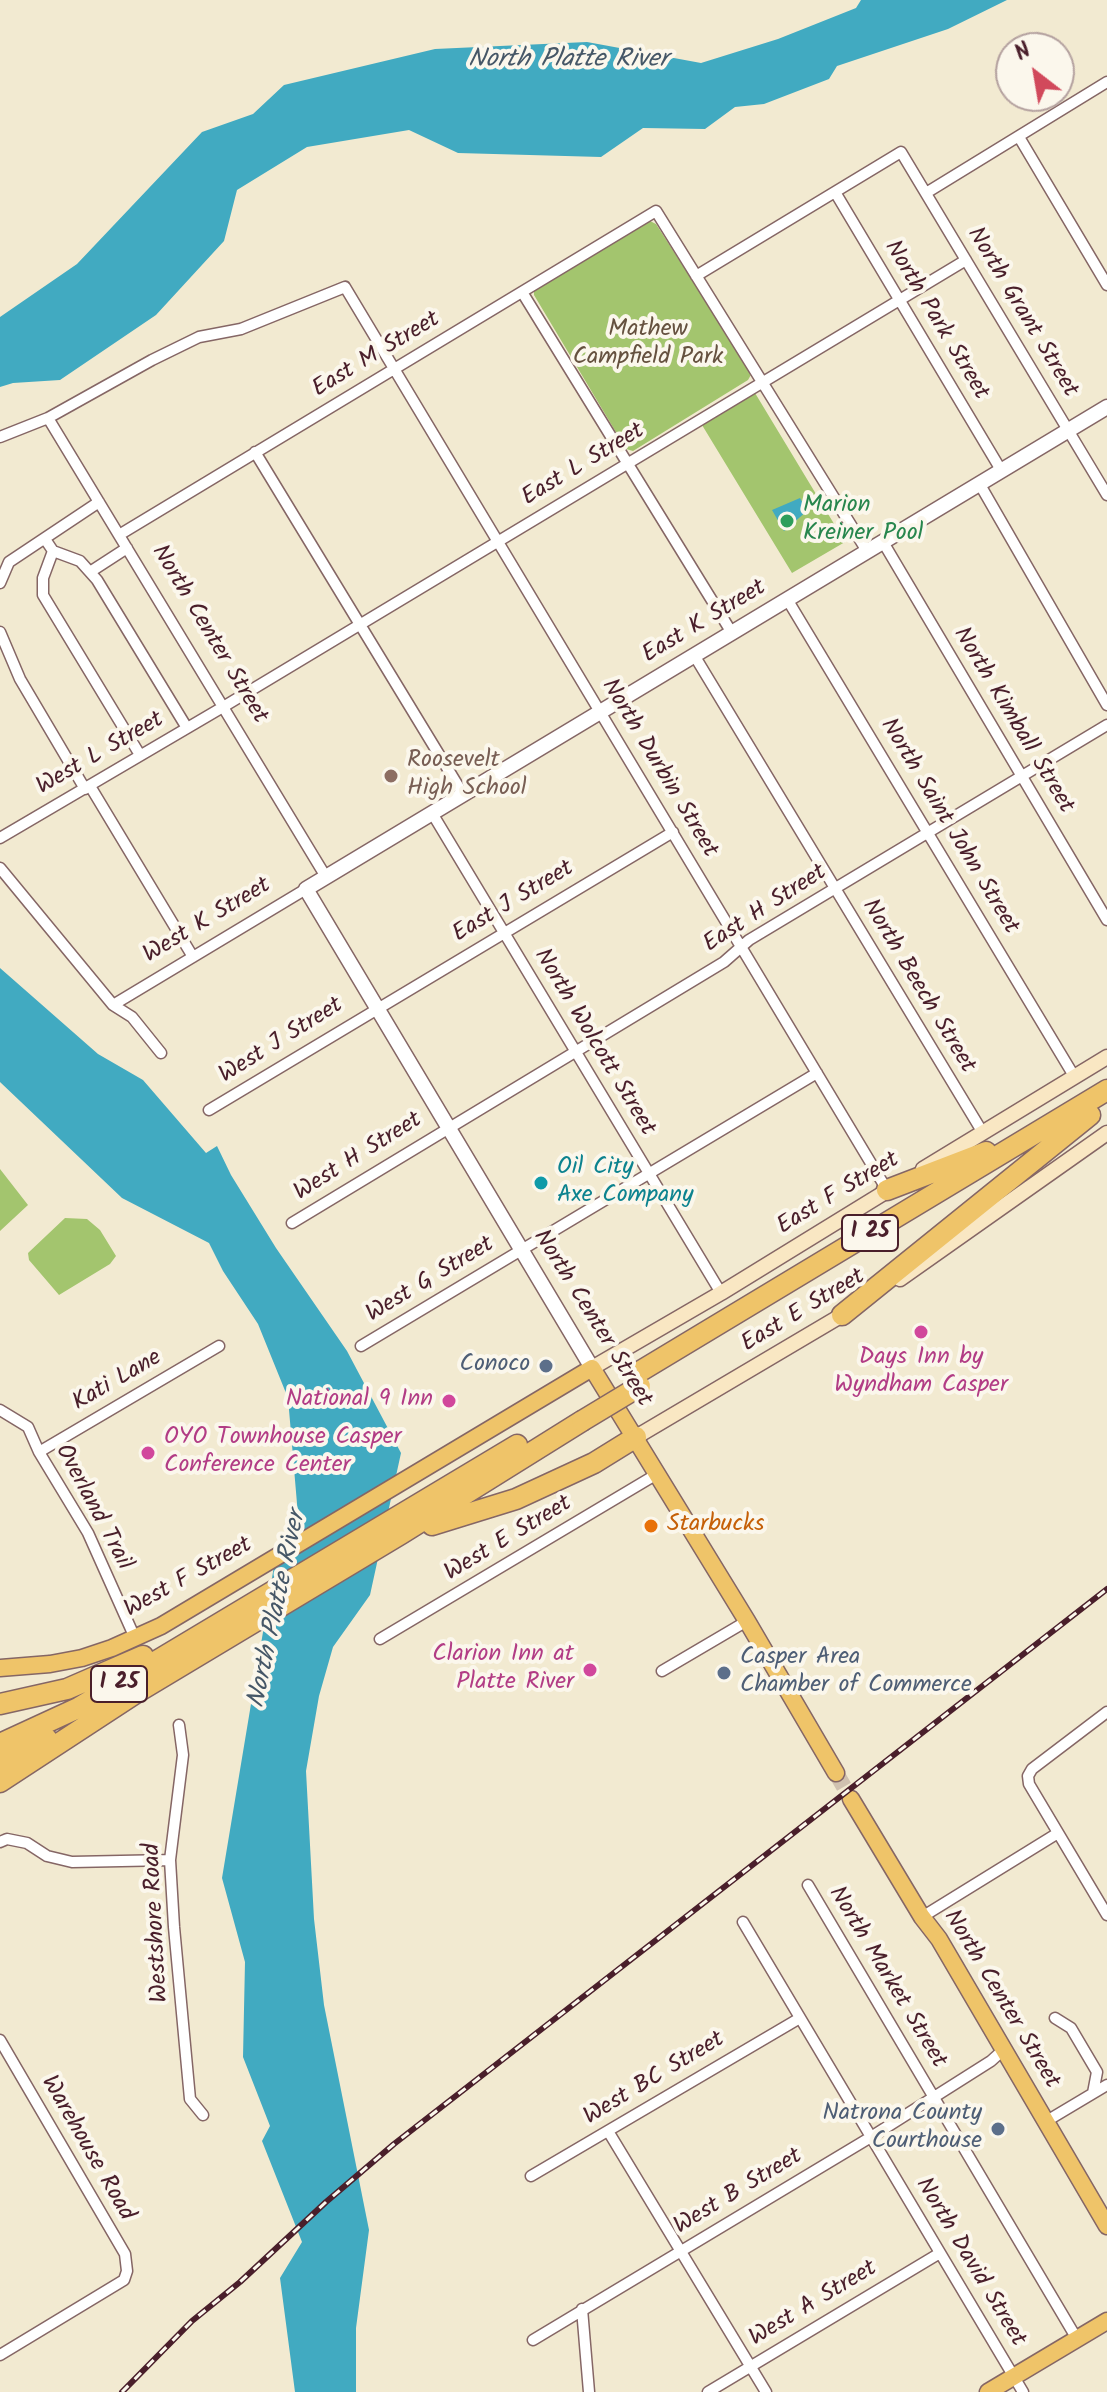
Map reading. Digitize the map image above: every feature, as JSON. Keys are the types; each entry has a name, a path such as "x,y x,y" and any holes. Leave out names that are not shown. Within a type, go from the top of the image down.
{"highway":[{"name":"I 25","path":"0,1761 136,1693 242,1620 252,1603 579,1416 1093,1108 1107,1090"},
{"path":"887,1190 1093,1108"},
{"path":"842,1315 1093,1108"},
{"name":"I 25","path":"0,1744 78,1708 401,1534 579,1416"},
{"path":"401,1534 529,1494 594,1463 636,1437"},
{"path":"0,1704 30,1699 95,1678 242,1620"},
{"path":"0,1782 136,1693"}],"main road":[{"name":"East F Street","path":"592,1368 721,1293 1107,1057"},
{"name":"East E Street","path":"636,1437 842,1315 956,1242 1065,1160 1107,1133"},
{"name":"North Center Street","path":"592,1368 836,1773"},
{"name":"West F Street","path":"0,1668 82,1658 161,1626 592,1368"},
{"name":"North Center Street","path":"851,1799 922,1917 939,1939 1107,2226"},
{"path":"988,2392 1107,2321"}],"street":[{"path":"926,193 1107,82"},
{"path":"1019,137 1107,285"},
{"name":"North Grant Street","path":"835,192 901,152 1107,495"},
{"path":"835,192 696,276 867,551"},
{"name":"North Park Street","path":"835,192 1001,470"},
{"name":"East M Street","path":"119,535 656,211 696,276"},
{"name":"East L Street","path":"223,707 966,260"},
{"name":"North Durbin Street","path":"48,418 199,337 241,329 345,287 887,1190"},
{"path":"522,292 732,633"},
{"name":"East K Street","path":"326,877 1107,407"},
{"path":"0,437 48,418"},
{"name":"North Center Street","path":"48,418 326,877"},
{"path":"255,452 463,794"},
{"path":"979,483 1107,705"},
{"path":"0,583 9,562 99,502"},
{"path":"45,539 53,551 80,561 90,572 187,728"},
{"name":"North Kimball Street","path":"883,542 1107,920"},
{"path":"90,572 127,548"},
{"path":"53,551 43,578 43,595 140,755"},
{"name":"North Saint John Street","path":"787,599 1074,1076"},
{"path":"0,632 20,679 193,957"},
{"name":"North Beech Street","path":"694,655 983,1133"},
{"name":"West L Street","path":"0,838 223,707"},
{"name":"East H Street","path":"447,1127 724,962 749,940 1107,725"},
{"name":"North Wolcott Street","path":"432,813 721,1293"},
{"name":"East J Street","path":"376,1008 673,832"},
{"path":"0,868 113,1005 132,1017 161,1053"},
{"name":"West K Street","path":"113,1005 326,877"},
{"name":"North Center Street","path":"306,889 592,1368"},
{"name":"West J Street","path":"209,1110 376,1008"},
{"name":"West G Street","path":"361,1346 817,1073"},
{"name":"West H Street","path":"292,1223 447,1127"},
{"name":"Kati Lane","path":"39,1452 219,1346"},
{"name":"Overland Trail","path":"0,1410 28,1427 39,1452 88,1533 135,1638"},
{"name":"West E Street","path":"380,1639 657,1474"},
{"path":"662,1671 747,1621"},
{"path":"1107,1712 1032,1769 1028,1776 1029,1784 1107,1915"},
{"name":"Westshore Road","path":"179,1725 183,1755 170,1860 190,2099 203,2115"},
{"path":"922,1917 1058,1833"},
{"path":"0,1842 7,1839 27,1843 47,1856 72,1862 170,1860"},
{"name":"North Market Street","path":"808,1885 1077,2339"},
{"name":"North David Street","path":"743,1922 1023,2392"},
{"name":"West BC Street","path":"531,2176 800,2018"},
{"path":"1055,2018 1071,2028 1102,2072 1093,2093"},
{"name":"Warehouse Road","path":"0,2040 125,2254 127,2271 124,2280 0,2355"},
{"name":"West B Street","path":"533,2340 871,2137 1002,2051"},
{"path":"0,2066 11,2059"},
{"path":"1045,2122 1107,2085"},
{"path":"608,2131 766,2392"},
{"name":"West A Street","path":"708,2392 940,2253"},
{"path":"582,2309 589,2392"}],"green space":[{"name":"Mathew Campfield Park","path":"650,221 656,224 752,373 748,380 633,451 626,449 534,295 534,290"},
{"name":"Marion Kreiner Pool","path":"755,393 845,542 792,573 702,425"},
{"path":"0,1169 28,1205 0,1231"},
{"path":"65,1218 87,1219 100,1230 116,1256 110,1264 59,1295 29,1260 28,1253"}],"water":[{"name":"North Platte River","path":"861,0 1007,0 948,29 837,66 829,79 764,104 735,107 705,129 643,128 601,157 458,153 409,130 307,147 237,190 224,241 156,315 60,380 13,383 0,387 0,317 77,264 202,132 253,114 284,85 435,49 587,42 701,63 778,39 856,8"},
{"name":"Marion Kreiner Pool","path":"800,498 807,511 784,531 772,510"},
{"name":"North Platte River","path":"0,968 98,1054 143,1080 206,1153 217,1146 231,1175 276,1248 347,1351 401,1453 370,1595 333,1647 319,1696 306,1771 314,1919 324,2005 369,2230 356,2328 356,2392 295,2392 280,2278 302,2242 262,2141 270,2126 243,2057 245,1962 222,1878 274,1566 299,1527 288,1398 258,1324 223,1271 209,1243 122,1198 0,1082"}],"tunnel":[{"path":"836,1773 851,1799"}],"railway":[{"path":"122,2392 192,2321 394,2144 1107,1589"}],"place":[{"name":"Marion Kreiner Pool","path":"787,521"},
{"name":"Roosevelt High School","path":"391,776"},
{"name":"Oil City Axe Company","path":"541,1183"},
{"name":"Days Inn by Wyndham Casper","path":"921,1332"},
{"name":"Conoco","path":"546,1366"},
{"name":"National 9 Inn","path":"449,1401"},
{"name":"OYO Townhouse Casper Conference Center","path":"148,1453"},
{"name":"Starbucks","path":"651,1526"},
{"name":"Clarion Inn at Platte River","path":"590,1670"},
{"name":"Casper Area Chamber of Commerce","path":"724,1673"},
{"name":"Natrona County Courthouse","path":"998,2129"}]}
